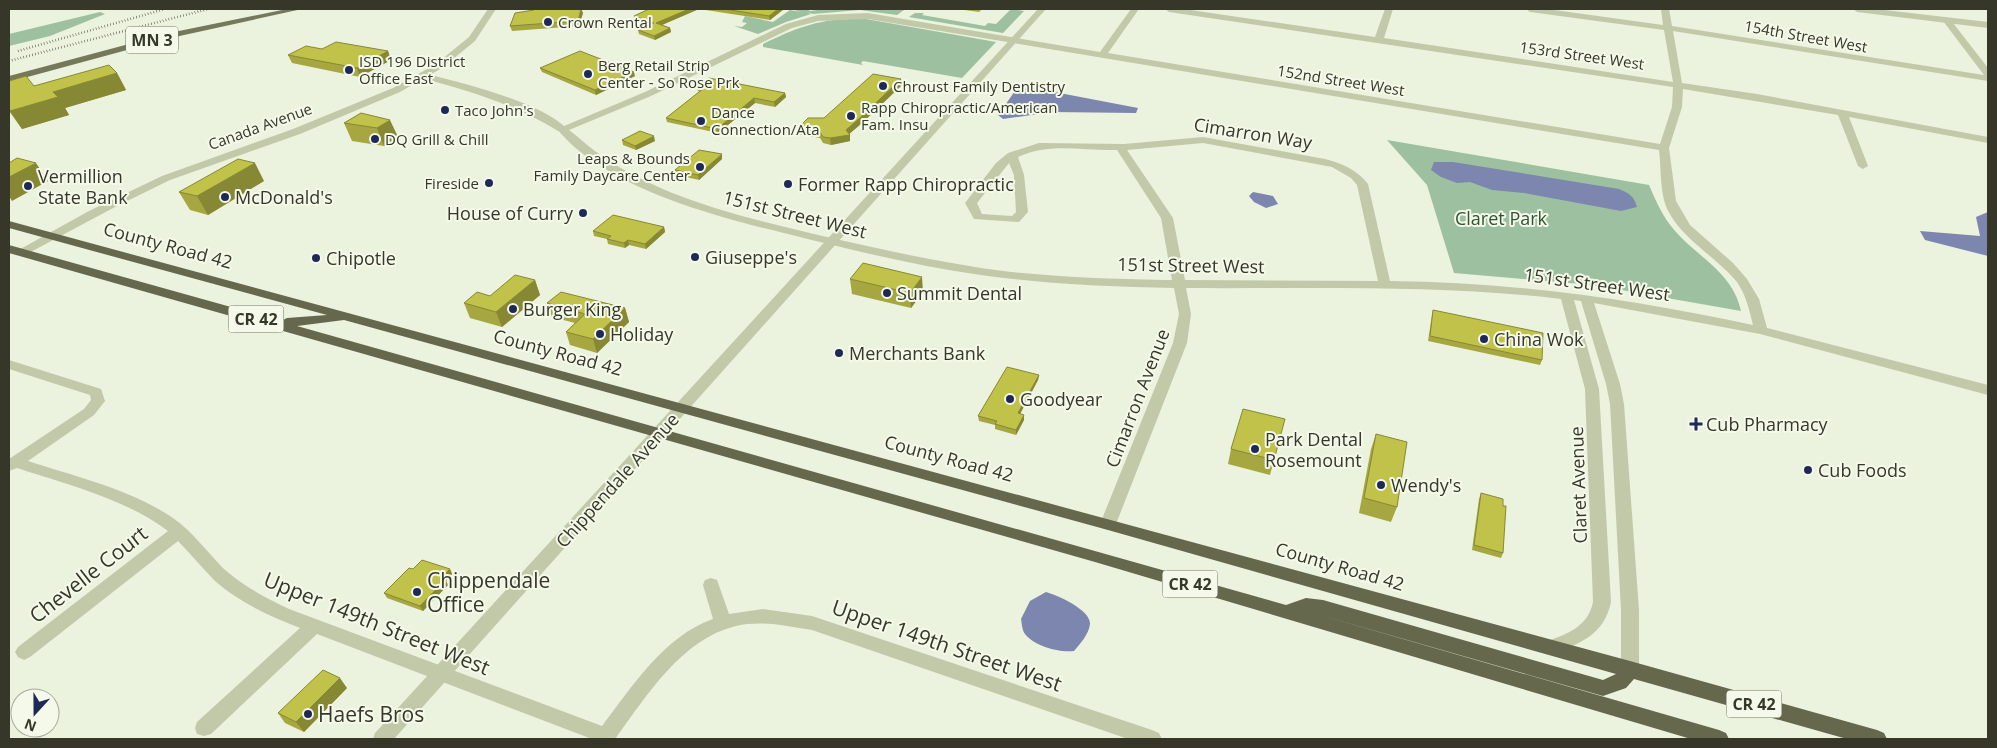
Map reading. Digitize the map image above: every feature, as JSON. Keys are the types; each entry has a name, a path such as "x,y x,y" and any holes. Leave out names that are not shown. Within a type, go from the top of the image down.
{"highway":[{"name":"County Road 42","path":"9,224 1108,524 1877,739"},
{"name":"CR 42","path":"15,251 660,432 1719,739"},
{"path":"105,276 130,280 289,322 308,322 344,316"},
{"path":"1286,612 1306,605 1323,607 1603,688 1615,685 1626,678 1630,670"}],"main road":[{"name":"MN 3","path":"9,79 174,34 298,9"}],"street":[{"name":"Canada Avenue","path":"15,251 52,235 109,204 166,178 342,114 423,76 461,50 486,24 492,9"},
{"name":"Chippendale Avenue","path":"382,739 1042,9"},
{"path":"1101,56 1135,9"},
{"name":"153rd Street West","path":"1169,9 1678,85 1988,140"},
{"path":"1379,40 1390,9"},
{"name":"154th Street West","path":"1530,9 1988,76"},
{"path":"1665,9 1678,85 1677,107 1664,148 1668,194 1676,214 1692,234 1729,266 1743,282 1753,299 1761,329"},
{"path":"1857,9 1988,25"},
{"name":"152nd Street West","path":"562,129 648,94 789,26 818,18 868,16 1664,148"},
{"path":"1947,21 1988,76"},
{"name":"151st Street West","path":"423,76 504,98 535,112 562,129 605,164 663,194 730,217 918,261 991,273 1063,280 1180,283 1385,284 1479,288 1566,295 1661,309 1761,329 1856,352 1988,390"},
{"path":"1842,113 1863,166"},
{"name":"Cimarron Way","path":"1012,156 1029,148 1050,145 1120,147 1204,140 1319,161 1343,168 1359,180 1364,189 1385,284"},
{"path":"1120,147 1166,218 1180,283"},
{"path":"1012,156 1019,175 1022,212 1015,220 978,217 971,203 1000,165 1012,156"},
{"name":"Cimarron Avenue","path":"1108,524 1183,333 1185,314 1180,283"},
{"name":"Claret Avenue","path":"1551,647 1590,630 1601,613 1602,602 1592,388 1566,295"},
{"path":"1586,298 1613,384 1617,404 1630,610 1630,670"},
{"path":"9,364 96,392 98,401 89,412 12,464"},
{"name":"Upper 149th Street West","path":"12,464 131,502 154,514 179,531 212,567 243,593 283,614 441,673 605,738 673,652 696,636 723,623 761,615 786,617 812,623 1152,739"},
{"name":"Chevelle Court","path":"24,652 179,531"},
{"path":"711,585 723,623"},
{"path":"204,728 314,626"}],"green space":[{"path":"791,9 807,9 810,11 824,9 904,10 897,15 860,10 813,14 806,12 811,14 758,34 734,26 742,27 747,23 742,22 745,16 773,22 790,10 801,12"},
{"path":"1011,9 1024,11 1003,33 909,17 915,13 924,13 922,15 985,26 988,23 996,24"},
{"path":"100,12 105,14 50,36 9,46 9,34"},
{"path":"851,18 996,42 962,78 863,61 861,63 863,65 763,47 763,44 806,26"},
{"name":"Claret Park","path":"1387,140 1649,185 1667,221 1685,241 1723,276 1731,286 1741,311 1593,285 1454,273 1427,185"}],"water":[{"path":"1028,87 1138,108 1136,113 1052,112 1003,119 998,115 1015,91"},
{"path":"1434,162 1453,162 1619,189 1631,195 1637,207 1621,211 1524,193 1492,190 1470,182 1457,183 1441,177 1431,170"},
{"path":"1253,192 1273,196 1278,204 1266,208 1254,202 1249,196"},
{"path":"1988,212 1988,256 1925,240 1920,231 1980,236 1976,217"},
{"path":"1046,592 1072,604 1089,619 1088,631 1074,651 1048,648 1034,642 1024,632 1021,619 1030,601"}],"building":[{"path":"534,9 581,9 578,21 510,26 515,13"},
{"path":"649,9 689,9 656,23 670,28 654,36 638,30 654,23 634,16"},
{"path":"724,9 778,9 769,16"},
{"path":"336,42 388,51 357,68 288,55 306,46 322,49"},
{"name":"Berg Retail Strip Center - So Rose Prk","path":"580,51 634,72 595,90 540,68"},
{"path":"109,65 117,73 53,92 58,97 10,111 9,109 9,81 26,76 34,86"},
{"path":"873,74 901,79 846,130 850,135 830,138 823,137 820,132 798,128 808,118 824,118"},
{"path":"709,78 785,93 774,102 754,98 717,129 666,118 704,88 697,87"},
{"path":"361,113 390,120 377,128 344,123"},
{"path":"640,131 654,136 635,146 622,140"},
{"name":"Leaps & Bounds Family Daycare Center","path":"699,150 722,154 698,175 675,170"},
{"path":"17,158 36,163 9,177 9,163"},
{"path":"238,159 255,163 197,196 179,192"},
{"path":"613,215 664,227 645,244 628,240 624,243 607,239 611,236 593,231"},
{"path":"863,263 922,277 910,293 850,279"},
{"path":"515,275 535,280 496,312 464,303 477,292 490,296"},
{"path":"561,292 625,308 593,339 566,332 585,314 547,303"},
{"name":"China Wok","path":"1433,310 1543,333 1542,360 1430,336"},
{"name":"Goodyear","path":"1007,367 1039,375 1018,413 1024,415 1016,430 995,424 997,421 978,416"},
{"name":"Park Dental Rosemount","path":"1243,409 1285,419 1274,460 1231,449"},
{"name":"Wendy's","path":"1376,434 1407,442 1397,507 1364,498"},
{"path":"1481,493 1503,499 1503,506 1506,506 1503,553 1474,545"},
{"name":"Chippendale Office","path":"422,560 450,569 440,579 445,580 420,606 384,593 409,568 413,569"},
{"path":"323,670 340,678 296,722 278,713"}],"railway":[{"path":"18,51 165,9"},
{"path":"9,61 208,9"}],"place":[{"name":"Crown Rental","path":"548,22"},
{"name":"ISD 196 District Office East","path":"349,70"},
{"name":"Berg Retail Strip Center - So Rose Prk","path":"588,74"},
{"name":"Chroust Family Dentistry","path":"883,86"},
{"name":"Taco John's","path":"445,110"},
{"name":"Rapp Chiropractic/American Fam. Insu","path":"851,116"},
{"name":"Dance Connection/Ata","path":"701,121"},
{"name":"DQ Grill & Chill","path":"375,139"},
{"name":"Leaps & Bounds Family Daycare Center","path":"700,167"},
{"name":"Fireside","path":"489,183"},
{"name":"Former Rapp Chiropractic","path":"788,184"},
{"name":"Vermillion State Bank","path":"28,186"},
{"name":"McDonald's","path":"225,197"},
{"name":"House of Curry","path":"583,213"},
{"name":"Giuseppe's","path":"695,257"},
{"name":"Chipotle","path":"316,258"},
{"name":"Summit Dental","path":"887,293"},
{"name":"Burger King","path":"513,309"},
{"name":"Holiday","path":"600,334"},
{"name":"China Wok","path":"1484,339"},
{"name":"Merchants Bank","path":"839,353"},
{"name":"Goodyear","path":"1010,399"},
{"name":"Cub Pharmacy","path":"1696,424"},
{"name":"Park Dental Rosemount","path":"1255,449"},
{"name":"Cub Foods","path":"1808,470"},
{"name":"Wendy's","path":"1381,485"},
{"name":"Chippendale Office","path":"417,592"},
{"name":"Haefs Bros","path":"308,714"}]}
